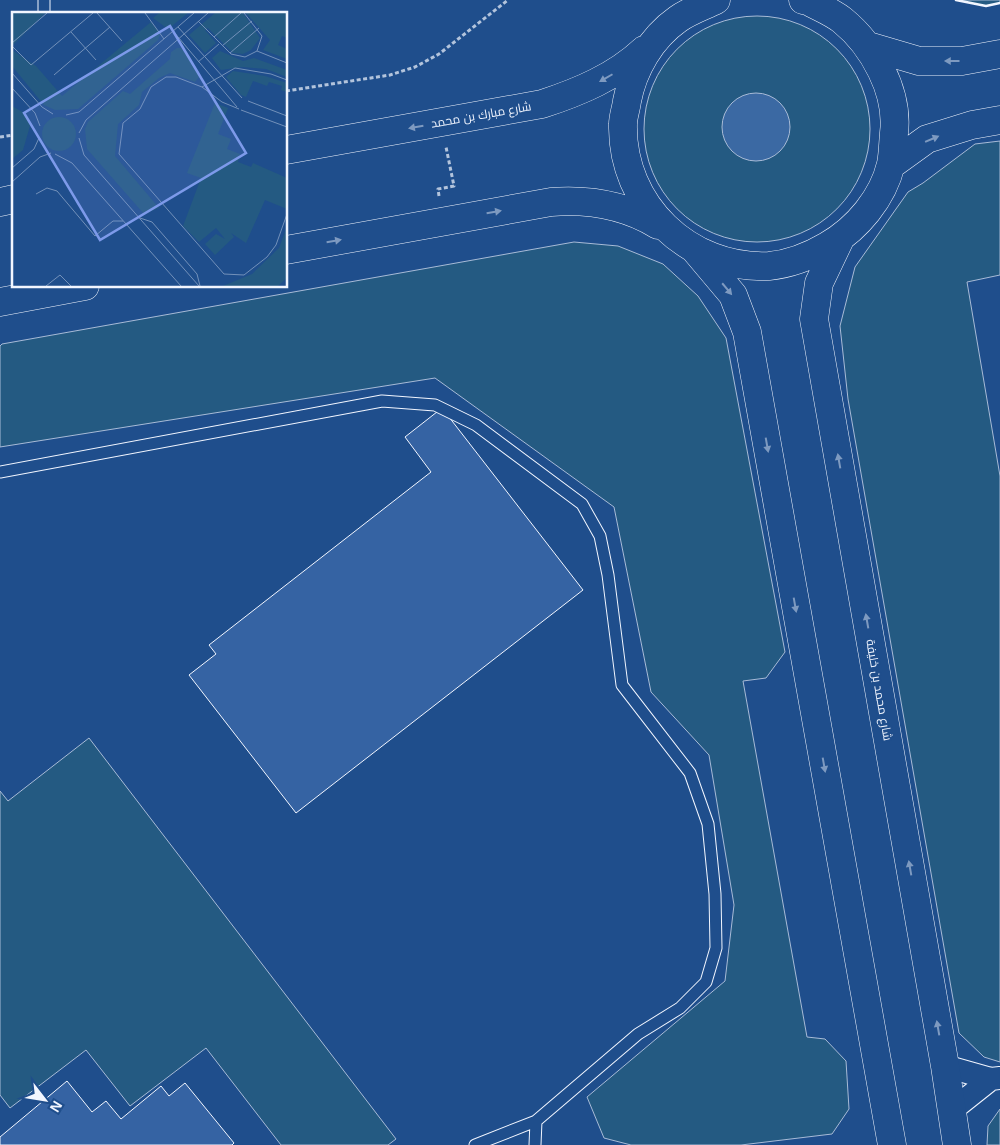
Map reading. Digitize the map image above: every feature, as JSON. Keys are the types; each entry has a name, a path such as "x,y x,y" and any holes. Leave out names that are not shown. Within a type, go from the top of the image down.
{"main road":[{"path":"665,229 641,198 626,162 623,124 630,86 641,60 680,9 716,0"},
{"path":"696,251 732,263 770,266 807,257 840,238 862,218 880,193 891,165 895,123 888,82 868,46 841,20 806,0"},
{"name":"شارع مبارك بن محمد","path":"288,150 542,104 568,96 616,72 658,38"},
{"path":"868,46 919,61 962,61 1000,54"},
{"path":"891,165 927,139 972,125 1000,120"},
{"path":"288,250 551,202 571,200 611,204 629,210 665,229 696,251 733,296 747,332 892,1145"},
{"name":"شارع محمد بن خليفة","path":"840,238 819,282 814,319 945,1066 952,1110 954,1145"},
{"path":"0,302 74,288"}],"street":[{"path":"945,1066 995,1078"},
{"path":"952,1110 995,1078"}],"lane":[{"path":"0,472 382,401 435,405 476,425 582,504 600,536 608,574 622,685 690,773 708,824 715,894 716,948 706,982 680,1008 638,1034 536,1121 475,1145"},
{"path":"535,1145 536,1121"}],"path":[{"path":"288,91 390,75 415,67 439,54 508,0"},
{"path":"442,122 454,186 438,189 444,221"}],"shaded area":[{"path":"956,0 1000,0 1000,3 986,6"},
{"path":"746,16 768,16 800,24 810,29 829,41 845,57 862,86 868,107 870,129 868,151 862,172 845,201 829,217 800,234 768,242 746,242 714,234 704,229 685,217 669,201 652,172 644,140 644,118 652,86 657,76 669,57 685,41 714,24"},
{"path":"756,93 769,96 780,103 787,114 790,127 787,140 780,151 769,158 756,161 743,158 732,151 725,140 722,127 725,114 732,103 743,96"},
{"path":"1000,141 1000,275 967,282 1000,476 1000,1062 984,1057 959,1033 848,399 840,326 855,267 908,192 975,144"},
{"path":"574,242 618,246 663,264 698,296 726,338 785,652 766,678 743,681 807,1037 825,1039 846,1061 849,1109 832,1134 741,1145 631,1145 604,1138 587,1097 725,981 734,905 709,755 651,692 614,507 435,378 0,447 0,346 2,344"},
{"path":"89,738 396,1139 388,1145 281,1145 206,1048 130,1106 86,1050 10,1108 0,1095 0,791 8,801"},
{"path":"1000,1109 1000,1145 987,1145 988,1126"}],"building":[{"path":"442,408 583,590 296,813 189,675 216,654 209,645 431,472 405,437"},
{"path":"67,1081 92,1112 106,1101 121,1119 161,1086 169,1096 185,1083 234,1143 232,1145 0,1145 0,1137"}],"wall":[{"path":"956,0 986,6 1000,3"}]}
